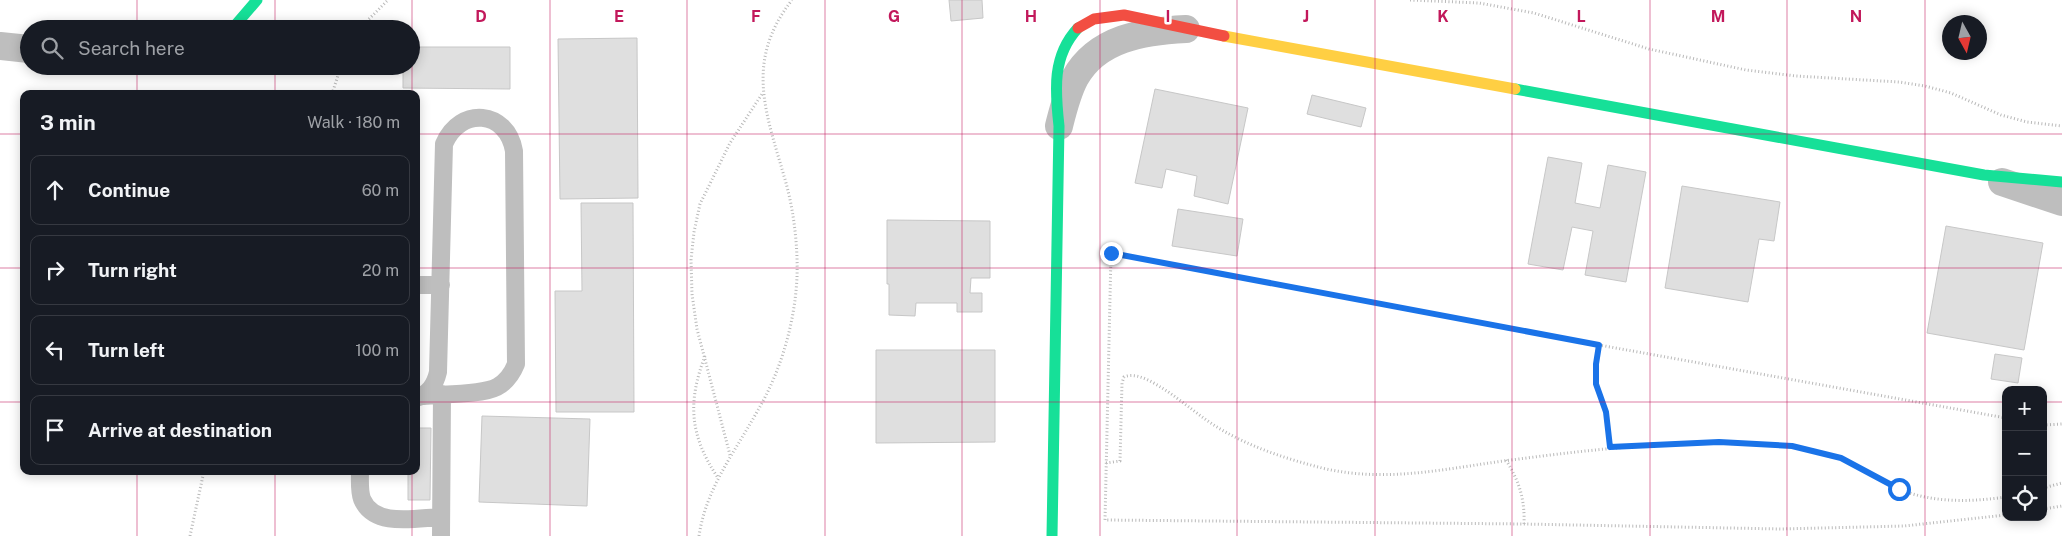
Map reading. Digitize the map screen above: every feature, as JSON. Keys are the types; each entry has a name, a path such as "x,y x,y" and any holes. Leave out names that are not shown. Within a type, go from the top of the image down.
{"street":[{"path":"240,20 257,0"},
{"path":"1052,536 1059,126 1074,79 1096,52 1109,44 1164,30 1186,29 1984,176 2062,182"},
{"path":"0,46 20,48"},
{"path":"1984,176 2062,202"}],"lane":[{"path":"420,396 430,390 436,382 438,372 444,144 448,134 465,120 487,119 498,123 506,130 512,140 514,151 516,364 512,374 496,388 486,391 420,397"},
{"path":"420,285 441,285"},
{"path":"441,536 442,394"},
{"path":"360,475 362,499 376,514 385,518 395,519 441,517"}],"path":[{"path":"368,20 388,0"},
{"path":"699,536 701,520 708,497 730,455 758,411 773,380 790,327 794,305 796,259 792,222 786,185 762,93 762,71 766,52 780,16 792,0"},
{"path":"1410,0 1479,3 1534,13 1649,49 1697,61 1746,70 1796,76 1900,82 1925,86 2027,122 2062,126"},
{"path":"333,90 338,75"},
{"path":"730,455 706,356 697,329 692,294 691,260 700,204 734,137 762,93"},
{"path":"2002,417 1599,345 1111,253 1105,520 1524,524 1781,529 1904,526 2002,515"},
{"path":"1599,345 1596,364 1596,384 1606,412 1610,447"},
{"path":"706,356 697,377 693,398 693,421 704,454 718,478"},
{"path":"1106,463 1120,462 1122,383 1124,377 1129,375 1149,380 1222,430 1246,442 1300,462 1326,469 1366,474 1401,475 1436,472 1506,460 1610,447 1719,442 1792,446 1841,458 1899,489 1925,498 1951,501 2002,497"},
{"path":"2047,425 2062,424"},
{"path":"1506,460 1522,492 1524,524"},
{"path":"190,536 203,475"},
{"path":"2047,487 2062,483"},
{"path":"2047,508 2062,506"}],"building":[{"path":"949,0 982,0 983,18 951,21"},
{"path":"637,38 638,198 560,199 558,39"},
{"path":"420,47 510,47 510,89 403,88 403,75 420,75"},
{"path":"1155,89 1248,108 1228,204 1194,196 1197,176 1166,169 1162,188 1135,183"},
{"path":"1312,95 1366,108 1361,127 1307,114"},
{"path":"1548,157 1582,163 1575,203 1600,208 1608,165 1646,172 1626,282 1585,275 1593,231 1572,227 1563,270 1528,264"},
{"path":"1682,186 1780,202 1774,241 1759,239 1748,302 1665,288"},
{"path":"581,203 633,203 634,412 556,412 555,291 582,291"},
{"path":"1178,209 1243,219 1237,256 1172,246"},
{"path":"887,220 990,221 990,278 971,278 970,293 982,293 982,312 957,312 957,303 916,303 915,316 889,315"},
{"path":"1946,226 2043,243 2024,350 1927,333"},
{"path":"876,350 995,350 995,442 876,443"},
{"path":"1995,354 2022,358 2018,383 1991,379"},
{"path":"482,416 590,419 587,506 479,502"},
{"path":"420,428 431,428 430,500 408,500 408,475 420,475"}],"traffic: fast":[{"path":"240,20 257,0"},
{"path":"1052,536 1059,126 1056,87 1057,74 1064,50 1078,28"},
{"path":"1515,89 1984,175 2062,182"}],"traffic: slow":[{"path":"1224,36 1515,89"}],"traffic: jam":[{"path":"1078,28 1094,19 1124,15 1224,36"}],"route":[{"path":"1111,253 1599,345 1596,364 1596,384 1609,424 1610,447 1719,442 1792,446 1841,458 1899,489"}]}
